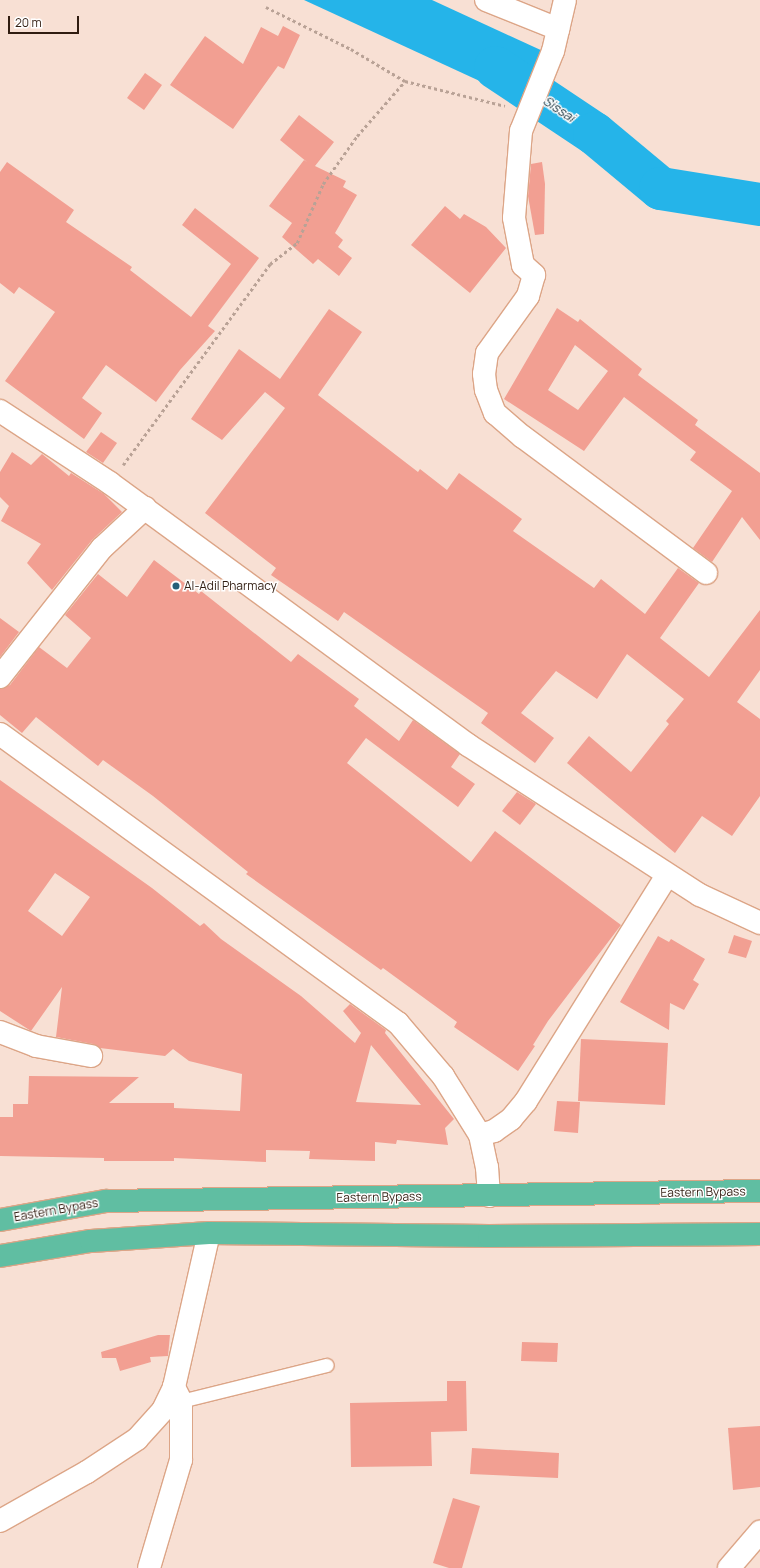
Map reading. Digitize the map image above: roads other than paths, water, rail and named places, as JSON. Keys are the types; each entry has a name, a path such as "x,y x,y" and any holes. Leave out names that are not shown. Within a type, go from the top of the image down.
{"highway":[{"name":"Eastern Bypass","path":"0,1220 106,1201 760,1191"},
{"path":"0,1256 91,1242 208,1233 490,1236 760,1234"}],"street":[{"path":"486,0 558,29"},
{"path":"565,0 553,51 528,110 521,131 514,218 523,265 534,275 528,296 487,353 484,374 486,390 495,413 523,437 706,573"},
{"path":"0,411 110,483 145,508 468,746 667,875 700,895 760,923"},
{"path":"0,677 102,548 145,508"},
{"path":"0,734 398,1023 443,1076 480,1135 487,1167 489,1196"},
{"path":"480,1135 494,1130 511,1120 526,1101 667,875"},
{"path":"0,1032 36,1046 91,1056"},
{"path":"151,1568 181,1460 178,1394 208,1233"},
{"path":"0,1521 87,1472 137,1439 178,1394"},
{"path":"729,1568 760,1532"}],"lane":[{"path":"178,1394 327,1365"}],"water":[{"path":"304,0 432,0 545,52 523,101"}],"waterway":[{"name":"Sissai","path":"495,67 594,133 660,188 760,204"}],"place":[{"name":"Al-Adil Pharmacy","path":"176,586"}]}
